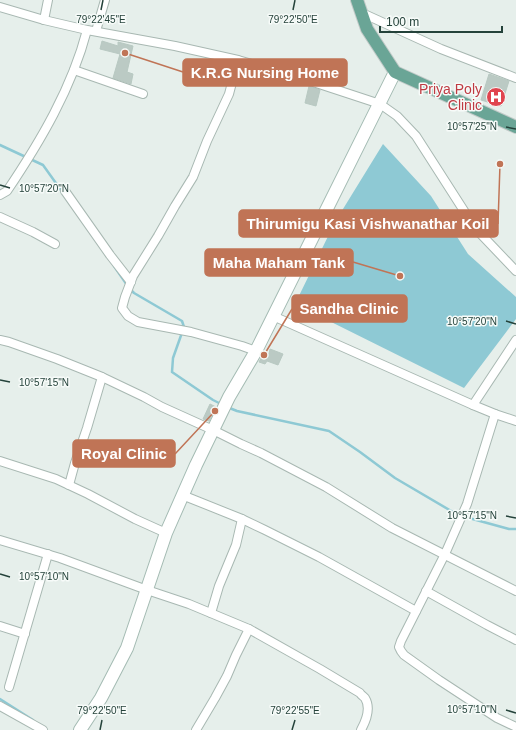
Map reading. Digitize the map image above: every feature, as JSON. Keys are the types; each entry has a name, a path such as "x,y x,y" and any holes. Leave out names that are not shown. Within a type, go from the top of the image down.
{"main road":[{"path":"357,0 367,29 395,72 516,127"}],"street":[{"path":"44,20 48,0"},
{"path":"96,31 105,0"},
{"path":"0,7 44,20 87,30 175,46 238,60 380,104 397,116 416,136 475,228 516,271"},
{"path":"362,13 441,49 516,78"},
{"path":"0,196 7,191 49,123 74,70 87,30"},
{"path":"238,60 229,94 207,141 193,177 132,279 122,308 128,316 138,322 191,332 256,351"},
{"path":"74,70 143,94"},
{"path":"80,730 101,698 127,648 166,533 182,495 213,430 229,397 256,351 395,72"},
{"path":"65,191 110,255 132,279"},
{"path":"0,217 55,244"},
{"path":"273,316 473,406 516,420"},
{"path":"0,340 57,358 102,377 261,453 326,487 392,528 516,591"},
{"path":"473,406 516,340"},
{"path":"68,485 102,377"},
{"path":"496,414 467,504 445,554 399,647 404,655 439,680 490,714 514,726"},
{"path":"0,461 56,479 166,533"},
{"path":"182,495 242,519 319,557 416,610"},
{"path":"211,613 219,586 236,545 242,519"},
{"path":"0,540 48,554 189,604 249,629 360,693 365,698 367,709 365,721 361,730"},
{"path":"10,687 48,554"},
{"path":"426,592 516,640"},
{"path":"0,626 25,634"},
{"path":"196,730 227,676 249,629"},
{"path":"0,706 44,730"}],"water":[{"path":"383,144 431,196 468,254 516,297 516,319 464,388 295,304 335,222"}],"building":[{"path":"102,41 118,46 118,42 133,46 127,72 133,74 131,84 113,78 120,54 100,49"},
{"path":"489,74 509,81 501,106 481,100"},
{"path":"309,86 320,90 316,106 305,103"},
{"path":"270,349 283,354 278,365 267,361 265,364 259,362 264,352 269,354"},
{"path":"210,404 216,407 209,421 203,419"}],"waterway":[{"path":"0,145 43,165 63,193"},
{"path":"114,266 127,285"},
{"path":"130,289 134,293 182,321 184,327 173,358 172,372 221,404"},
{"path":"227,407 237,411 329,431 395,478 458,515 509,529 516,529"},
{"path":"0,699 33,720"}],"place":[{"name":"K.R.G Nursing Home","path":"125,53"},
{"name":"Priya Poly Clinic","path":"496,97"},
{"name":"Thirumigu Kasi Vishwanathar Koil","path":"500,164"},
{"name":"Maha Maham Tank","path":"400,276"},
{"name":"Sandha Clinic","path":"264,355"},
{"name":"Royal Clinic","path":"215,411"}]}
